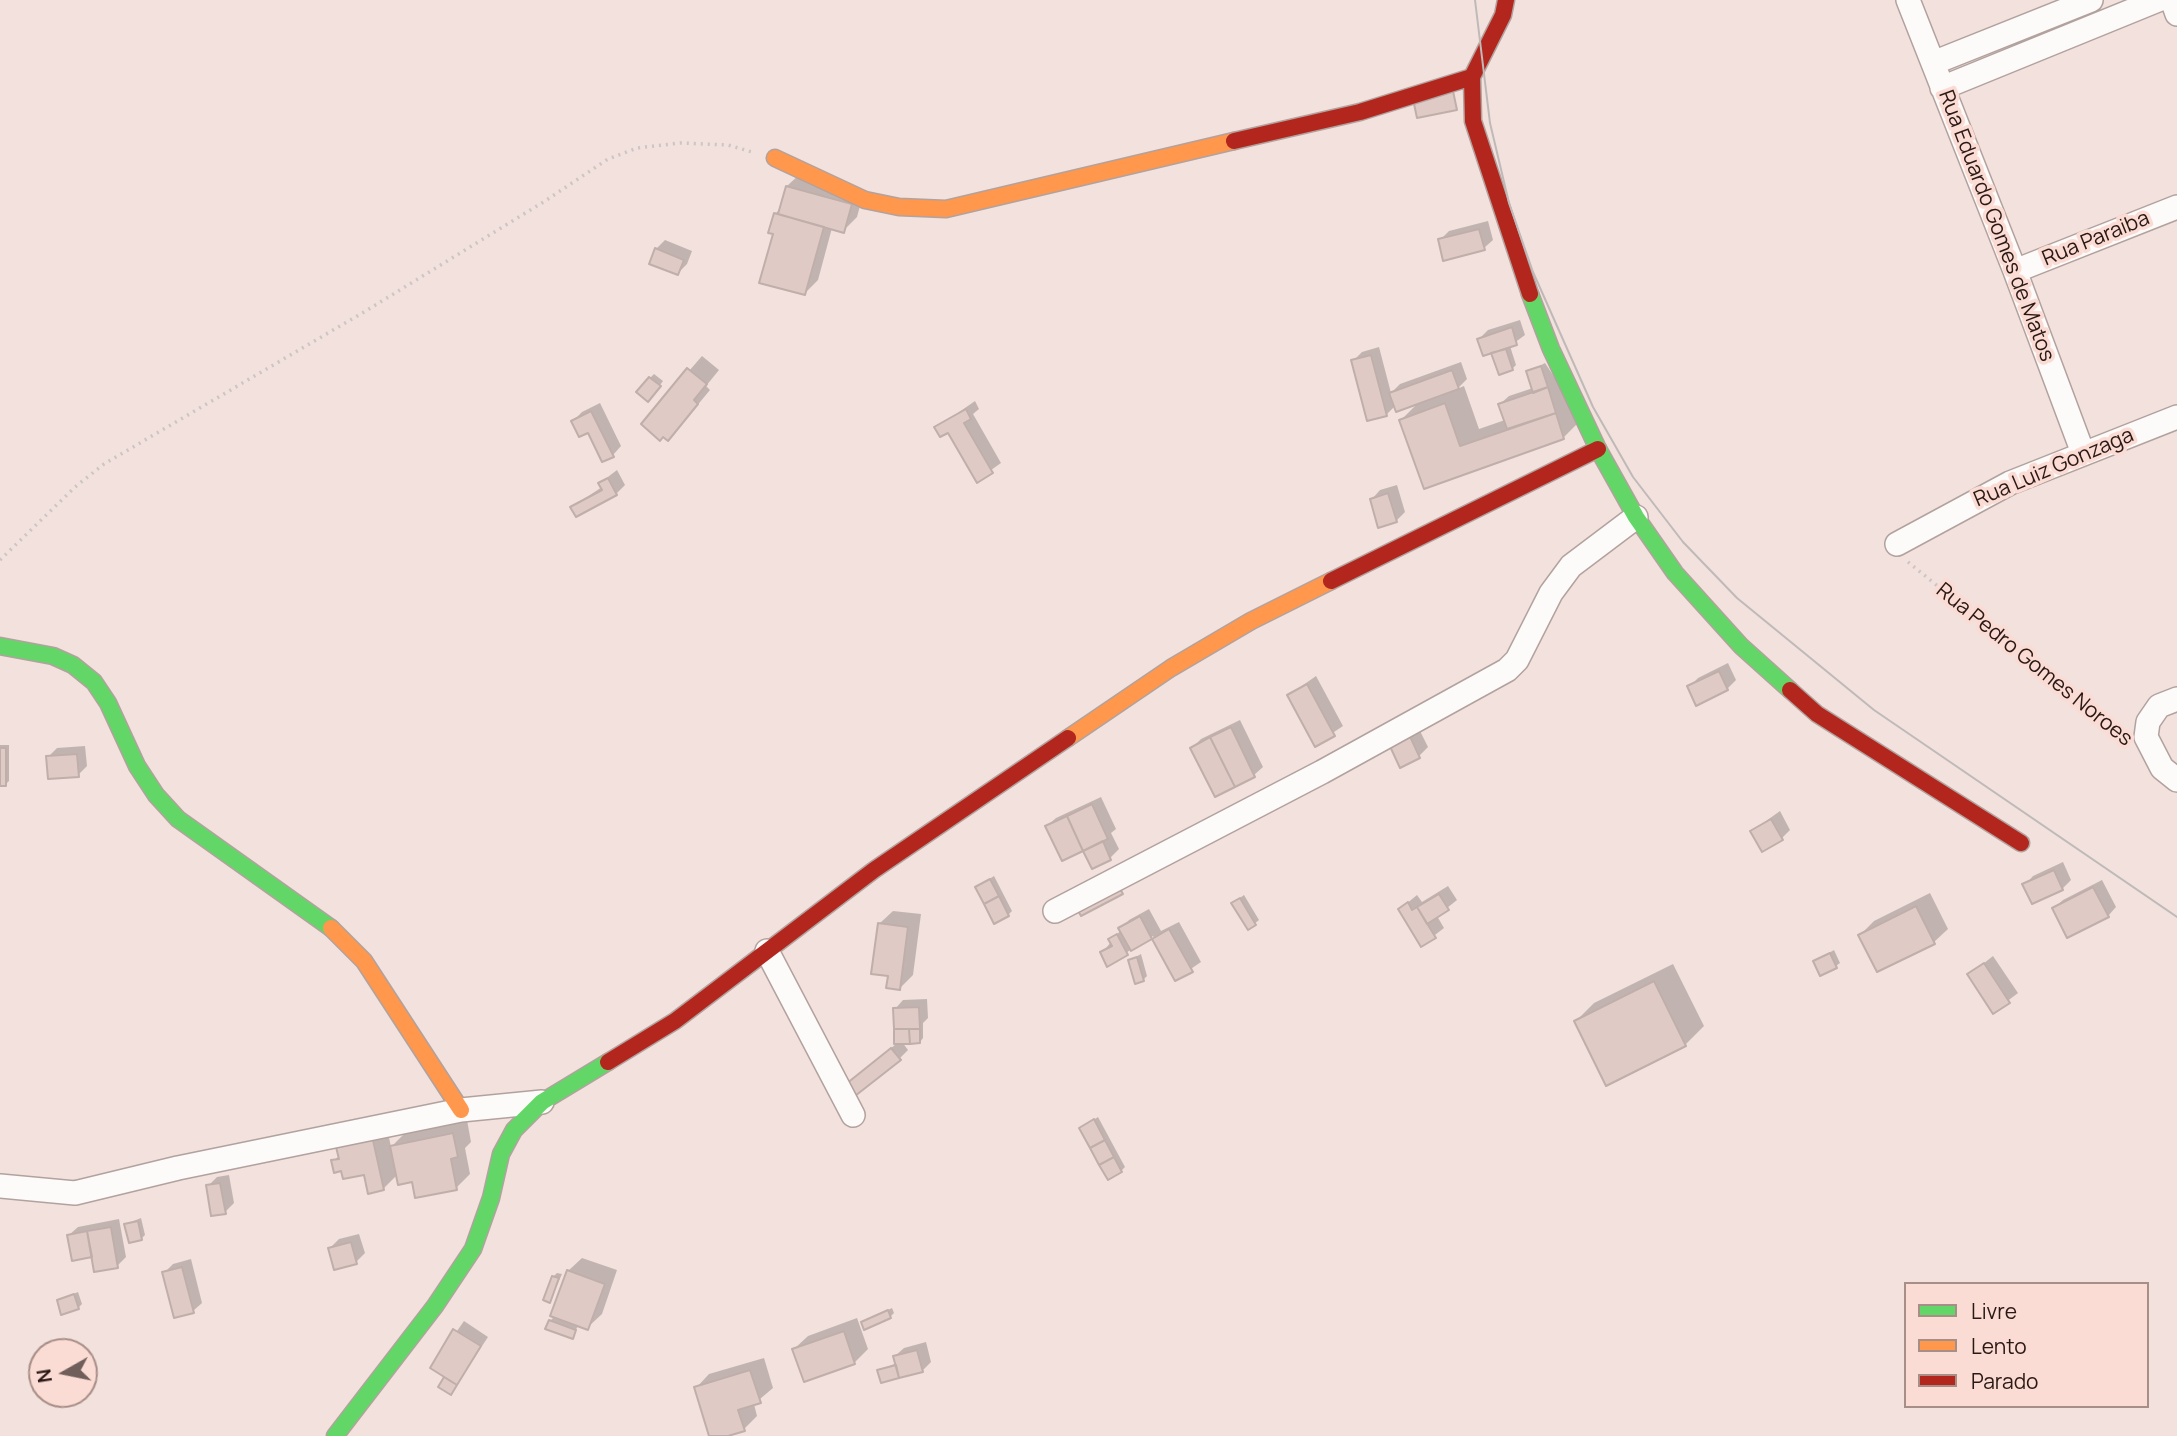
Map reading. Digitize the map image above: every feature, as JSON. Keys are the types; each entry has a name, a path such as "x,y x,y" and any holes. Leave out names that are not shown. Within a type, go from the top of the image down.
{"street":[{"path":"1525,0 1504,8 1481,55 1472,77 1473,121 1501,212 1551,349 1598,449 1636,517 1675,573 1724,628 1817,714 2021,843"},
{"name":"Rua Eduardo Gomes de Matos","path":"1908,0 2015,271 2082,453"},
{"path":"1933,63 2091,0"},
{"path":"1942,88 2158,0"},
{"path":"2172,0 2177,14"},
{"path":"775,158 865,200 899,207 946,209 1360,113 1472,77"},
{"name":"Rua Paraiba","path":"2015,271 2177,208"},
{"name":"Rua Luiz Gonzaga","path":"1897,544 2010,483 2177,417"},
{"path":"335,1436 427,1317 473,1249 491,1198 501,1154 514,1130 542,1102 675,1021 874,870 1171,668 1251,621 1598,449"},
{"path":"1055,911 1322,772 1507,670 1517,660 1550,593 1571,566 1636,517"},
{"path":"0,646 53,656 73,665 94,682 108,703 137,766 156,795 178,819 342,936 363,961 461,1110"},
{"path":"2170,774 2146,737 2148,722 2159,706 2177,699"},
{"path":"767,951 853,1115"},
{"path":"0,1186 75,1194 178,1168 461,1110 542,1102"}],"path":[{"path":"0,560 75,487 104,464 364,312 545,201 608,159 637,148 680,143 728,145 775,158"},
{"name":"Rua Pedro Gomes Noroes","path":"1897,544 1919,573 2130,742"}],"building":[{"path":"1453,91 1457,110 1417,118 1413,99"},
{"path":"786,186 852,204 844,233 778,214"},
{"path":"774,213 824,227 805,295 759,283 773,234 768,233"},
{"path":"1479,229 1485,250 1443,261 1438,239"},
{"path":"655,248 684,260 678,275 649,264"},
{"path":"1512,327 1517,345 1483,356 1477,339"},
{"path":"1506,349 1513,370 1499,375 1491,353"},
{"path":"1371,355 1387,416 1367,421 1351,360"},
{"path":"1541,366 1548,387 1533,393 1526,371"},
{"path":"687,368 707,384 694,400 698,404 668,441 663,437 660,441 641,424"},
{"path":"1452,370 1459,389 1396,412 1389,393"},
{"path":"649,377 661,386 648,402 636,392"},
{"path":"1548,387 1556,413 1507,429 1498,404"},
{"path":"1445,403 1460,446 1556,413 1564,439 1424,489 1399,420"},
{"path":"966,409 971,419 964,423 993,473 977,483 948,433 940,437 934,427"},
{"path":"591,411 614,457 602,462 588,433 579,437 571,421"},
{"path":"608,478 617,495 576,517 570,507 602,490 598,483"},
{"path":"1388,493 1397,522 1378,528 1370,499"},
{"path":"1719,671 1728,690 1696,706 1687,686"},
{"path":"1307,684 1335,736 1315,747 1287,695"},
{"path":"1231,727 1255,777 1235,787 1210,737"},
{"path":"1408,732 1420,758 1400,768 1388,742"},
{"path":"1210,737 1235,787 1215,797 1190,748"},
{"path":"0,748 6,748 6,786 0,786"},
{"path":"77,754 79,777 48,779 46,756"},
{"path":"1092,804 1108,839 1083,851 1067,816"},
{"path":"1067,816 1083,851 1062,861 1045,826"},
{"path":"1771,819 1783,840 1762,852 1750,831"},
{"path":"1103,841 1111,860 1092,869 1083,851"},
{"path":"2054,870 2063,890 2032,904 2022,884"},
{"path":"990,879 999,896 984,904 975,887"},
{"path":"1119,887 1123,894 1081,916 1077,909"},
{"path":"2093,887 2109,917 2067,938 2052,908"},
{"path":"1439,894 1449,910 1427,924 1417,907"},
{"path":"999,896 1009,916 994,924 984,904"},
{"path":"1240,898 1256,925 1248,930 1231,903"},
{"path":"1408,902 1412,910 1417,907 1436,938 1421,947 1398,909"},
{"path":"1916,906 1935,944 1877,972 1858,935"},
{"path":"1140,916 1152,939 1131,951 1118,928"},
{"path":"878,923 908,927 900,990 886,988 888,976 871,974"},
{"path":"1169,929 1193,972 1175,981 1152,939"},
{"path":"1117,934 1128,955 1107,967 1100,952 1112,946 1108,939"},
{"path":"1830,953 1837,968 1820,976 1813,961"},
{"path":"1137,957 1144,981 1135,984 1128,960"},
{"path":"1984,963 2010,1003 1993,1014 1967,974"},
{"path":"1654,981 1686,1046 1606,1086 1574,1021"},
{"path":"919,1007 920,1029 894,1029 893,1008"},
{"path":"894,1029 909,1029 910,1044 894,1044"},
{"path":"909,1029 920,1029 920,1043 910,1044"},
{"path":"891,1048 901,1060 855,1096 846,1084"},
{"path":"1094,1119 1105,1140 1090,1148 1079,1128"},
{"path":"371,1131 384,1190 368,1194 364,1175 343,1179 341,1171 334,1173 331,1160 339,1159 334,1139"},
{"path":"453,1133 458,1157 451,1159 457,1190 415,1198 412,1182 398,1185 390,1146"},
{"path":"1105,1140 1114,1157 1099,1165 1090,1148"},
{"path":"1114,1157 1122,1172 1108,1180 1099,1165"},
{"path":"220,1183 226,1214 211,1216 206,1185"},
{"path":"138,1221 142,1240 129,1243 124,1224"},
{"path":"111,1227 118,1268 94,1272 87,1231"},
{"path":"87,1231 92,1257 72,1261 67,1235"},
{"path":"351,1242 357,1264 334,1270 328,1248"},
{"path":"182,1267 194,1313 174,1318 162,1272"},
{"path":"567,1270 605,1284 588,1330 550,1316"},
{"path":"552,1276 559,1278 550,1303 543,1300"},
{"path":"74,1294 79,1309 61,1315 57,1300"},
{"path":"888,1310 891,1318 864,1330 861,1322"},
{"path":"549,1320 576,1330 573,1339 545,1329"},
{"path":"453,1329 481,1346 457,1385 430,1368"},
{"path":"844,1331 855,1364 804,1382 792,1349"},
{"path":"917,1350 923,1372 899,1378 893,1356"},
{"path":"896,1365 899,1378 881,1383 877,1370"},
{"path":"750,1370 761,1403 738,1410 745,1431 728,1436 709,1436 694,1387"},
{"path":"444,1377 457,1385 451,1395 438,1387"}],"tram line":[{"path":"1475,0 1490,123 1509,203 1533,272 1593,407 1633,477 1683,542 1737,598 1874,710 2177,917"}],"traffic: fast":[{"path":"1530,294 1551,349 1598,449 1636,517 1675,573 1741,646 1790,690"},
{"path":"0,646 53,656 73,665 94,682 108,703 137,766 156,795 178,819 331,928"},
{"path":"335,1436 435,1306 473,1249 491,1198 501,1154 514,1130 542,1102 608,1062"}],"traffic: slow":[{"path":"775,158 865,200 899,207 946,209 1234,141"},
{"path":"1068,738 1171,668 1251,621 1331,581"},
{"path":"331,928 364,961 461,1110"}],"traffic: jam":[{"path":"1506,0 1503,15 1472,77 1473,121 1530,294"},
{"path":"1234,141 1360,112 1472,77"},
{"path":"1331,581 1598,449"},
{"path":"1790,690 1817,714 2021,843"},
{"path":"608,1062 675,1021 874,870 1068,738"}]}
